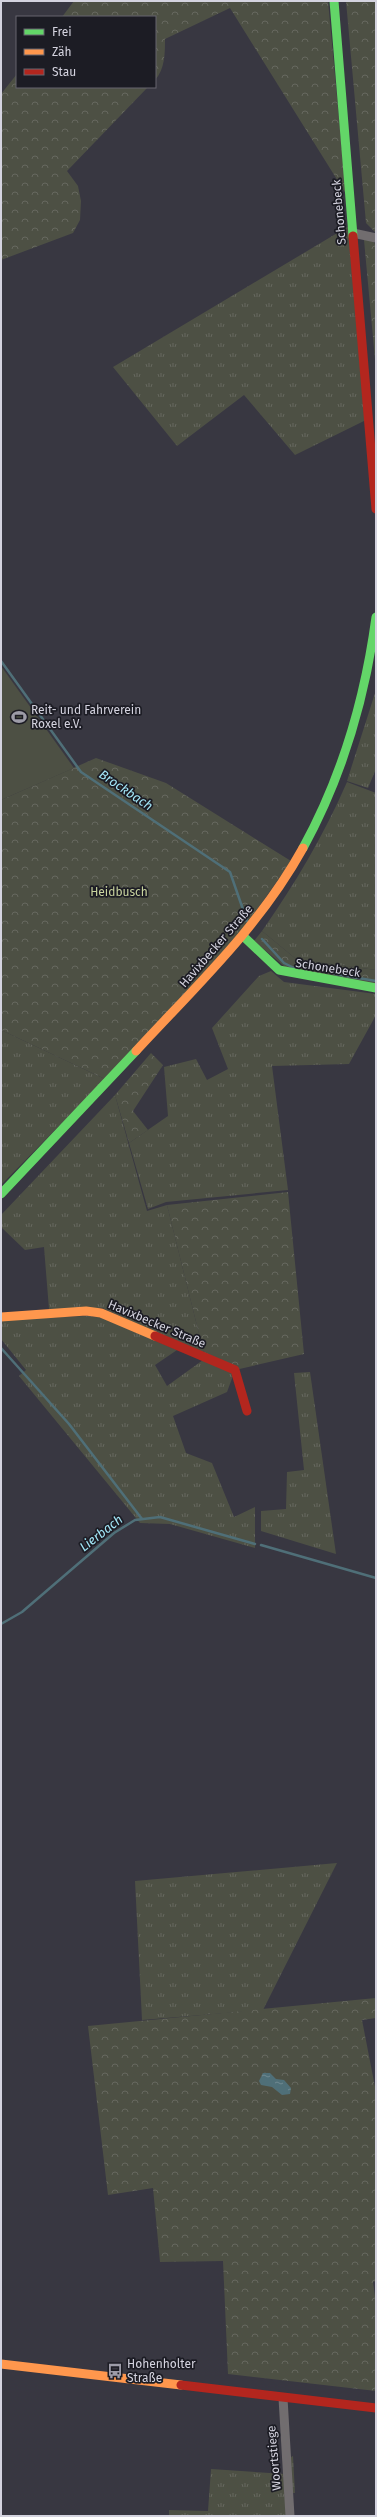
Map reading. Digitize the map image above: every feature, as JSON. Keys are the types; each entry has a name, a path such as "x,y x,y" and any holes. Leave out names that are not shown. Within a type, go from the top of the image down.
{"main road":[{"name":"Schonebeck","path":"334,1 376,509"},
{"name":"Havixbecker Straße","path":"1,1194 243,936 294,864 334,784 360,707 370,665 376,617"},
{"name":"Schonebeck","path":"243,936 279,970 287,973 376,988"},
{"name":"Havixbecker Straße","path":"1,1317 86,1311 101,1313 236,1370 247,1411"},
{"path":"1,2364 376,2408"}],"street":[{"path":"353,233 376,238"},
{"name":"Woortstiege","path":"283,2398 290,2516"}],"green space":[{"path":"74,1 328,1 346,194 230,8 165,39 163,66 156,79 156,16 63,16"},
{"path":"346,1 376,1 376,233 366,223"},
{"path":"16,75 16,88 147,88 67,171 78,186 81,201 80,220 73,233 1,260 1,94"},
{"path":"349,226 366,420 295,455 244,395 177,446 113,367"},
{"path":"370,238 376,245 376,370 364,240"},
{"name":"Reit- und Fahrverein Roxel e.V.","path":"1,666 74,768 1,800"},
{"path":"376,690 376,769 368,788 347,781"},
{"name":"Heidbusch","path":"96,758 166,783 291,861 240,934 105,1079 1,1030 1,800"},
{"path":"347,782 376,793 376,970 296,959 262,931 308,859 329,821"},
{"path":"262,931 296,959 376,970 376,984 290,971 254,941"},
{"path":"271,971 284,982 376,994 376,1015 349,1064 272,1066 288,1190 166,1202 148,1209 129,1143 168,1116 164,1067 196,1059 207,1080 228,1069 212,1028 259,976"},
{"path":"1,1030 105,1079 1,1185"},
{"path":"151,1053 163,1065 133,1111 148,1130 129,1143 115,1095"},
{"path":"115,1095 147,1211 167,1205 204,1354 102,1308 49,1309 44,1247 25,1250 1,1227 1,1215"},
{"path":"288,1192 304,1354 235,1370 204,1354 167,1205"},
{"path":"85,1316 100,1317 177,1350 155,1365 167,1386 203,1360 234,1373 227,1392 173,1416 186,1453 212,1463 234,1517 255,1507 255,1548 170,1524 140,1523 19,1376 26,1370 1,1339 1,1320"},
{"path":"310,1372 336,1554 261,1531 261,1511 286,1509 287,1472 304,1470 294,1373"},
{"path":"337,1863 263,2010 142,2020 135,1881"},
{"path":"376,1998 376,2018 362,2020 376,2092 376,2281 373,2282 376,2303 376,2391 228,2374 223,2261 160,2262 153,2188 108,2195 88,2026"},
{"path":"293,2456 295,2493 291,2493 289,2458"},
{"path":"211,2469 285,2474 289,2516 169,2516 169,2510 208,2511"}],"water":[{"path":"263,2073 270,2073 276,2079 284,2080 291,2088 290,2094 282,2095 272,2087 261,2085 259,2081"}],"waterway":[{"name":"Brockbach","path":"1,661 81,772 230,872 247,921"},
{"name":"Brockbach","path":"262,939 284,963 294,968"},
{"name":"Brockbach","path":"335,974 376,981"},
{"path":"1,1348 69,1424 142,1519"},
{"name":"Lierbach","path":"1,1624 22,1612 114,1533 135,1520 160,1517 255,1544"},
{"name":"Lierbach","path":"261,1545 376,1578"}],"traffic: fast":[{"path":"334,1 353,236"},
{"path":"303,848 330,793 350,736 366,677 376,617"},
{"path":"243,936 279,970 376,988"},
{"path":"1,1194 136,1051"}],"traffic: slow":[{"path":"136,1051 204,979 247,929 286,876 303,848"},
{"path":"1,1317 86,1311 101,1313 155,1336"},
{"path":"1,2364 181,2385"}],"traffic: jam":[{"path":"353,236 376,509"},
{"path":"155,1336 235,1370 247,1411"},
{"path":"181,2385 376,2408"}],"place":[{"name":"Reit- und Fahrverein Roxel e.V.","path":"19,717"},
{"name":"Hohenholter Straße","path":"115,2371"}]}
